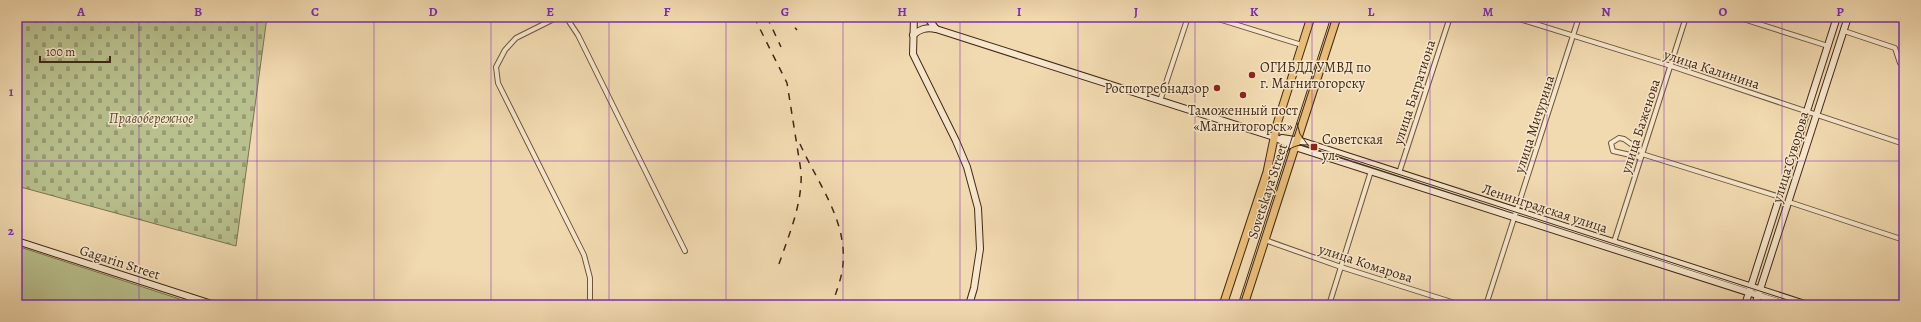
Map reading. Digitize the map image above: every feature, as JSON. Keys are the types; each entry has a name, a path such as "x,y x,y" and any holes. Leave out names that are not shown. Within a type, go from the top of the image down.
{"main road":[{"path":"914,17 913,54 956,141 974,189 978,208 980,249 975,282 969,305"},
{"name":"Ленинградская улица","path":"926,17 936,28 1296,144 1399,173 1516,214 1750,289"},
{"name":"Sovetskaya Street","path":"1223,305 1267,172 1274,137 1311,17"},
{"name":"Sovetskaya Street","path":"1244,305 1337,17"},
{"name":"улица Суворова","path":"1745,305 1838,17"},
{"name":"улица Суворова","path":"1755,305 1848,17"},
{"path":"913,35 924,28 936,28"},
{"name":"Ленинградская улица","path":"1296,144 1371,171 1614,242 1750,289 1788,305"},
{"name":"Gagarin Street","path":"17,241 215,305"},
{"name":"Ленинградская улица","path":"1759,293 1808,305"}],"street":[{"path":"558,17 516,38 505,50 496,67 498,84 584,255 590,278 590,305"},
{"path":"566,17 581,42 685,251"},
{"path":"1160,101 1188,17"},
{"path":"1212,17 1302,45"},
{"name":"улица Багратиона","path":"1399,173 1450,17"},
{"name":"улица Калинина","path":"1514,17 1573,37 1671,66 1904,144"},
{"name":"улица Мичурина","path":"1486,305 1579,17"},
{"name":"улица Баженова","path":"1614,242 1686,17"},
{"path":"1737,17 1828,46"},
{"path":"1844,31 1895,48 1900,63 1904,64"},
{"path":"1642,154 1639,157 1618,153 1613,151 1611,143 1619,138 1624,139 1641,151 1642,154 1780,197"},
{"path":"1329,305 1371,171"},
{"path":"1789,202 1904,240"},
{"name":"улица Комарова","path":"1265,240 1341,267 1461,305"}],"green space":[{"name":"Правобережное","path":"17,17 267,17 236,246 17,186"},
{"path":"17,246 198,305 17,305"}],"tram line":[{"path":"1238,305 1331,17"},
{"path":"1297,123 1300,134 1308,145"},
{"path":"1284,154 1295,146 1308,145 1803,305"}],"railway":[{"path":"754,17 787,83 801,171 800,196 797,209 777,270"},
{"path":"767,17 781,47"},
{"path":"786,17 797,30"},
{"path":"800,144 836,217 840,232 843,248 843,264 840,280 832,305"}],"place":[{"name":"ОГИБДД УМВД по г. Магнитогорску","path":"1252,75"},
{"name":"Роспотребнадзор","path":"1217,88"},
{"name":"Таможенный пост «Магнитогорск»","path":"1243,95"},
{"name":"Советская ул.","path":"1314,147"}]}
